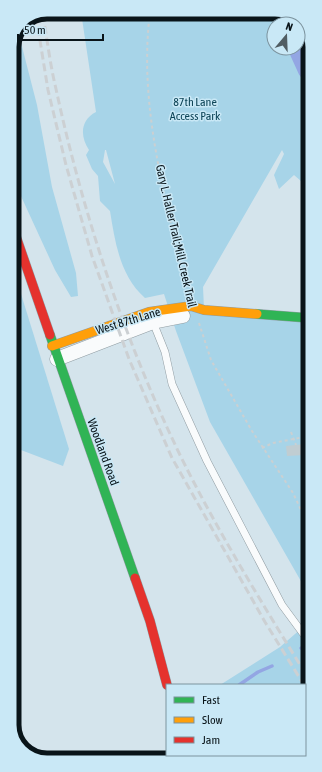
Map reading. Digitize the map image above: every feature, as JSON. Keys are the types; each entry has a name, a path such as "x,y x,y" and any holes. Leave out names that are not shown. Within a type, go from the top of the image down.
{"main road":[{"name":"Woodland Road","path":"19,249 150,621 167,684"},
{"name":"West 87th Lane","path":"52,346 149,312 197,310 303,318"}],"street":[{"name":"West 87th Lane","path":"57,359 154,322 197,310"}],"lane":[{"path":"154,322 165,352 172,384 207,461 282,605 303,634"}],"path":[{"name":"Gary L. Haller Trail;Mill Creek Trail","path":"150,19 148,83 153,130 164,190 211,360 262,448 293,493 303,513"},
{"path":"291,432 296,445"},
{"path":"262,448 273,443 303,437"}],"green space":[{"name":"87th Lane Access Park","path":"82,19 266,19 266,56 303,56 303,183 294,175 279,189 274,175 284,154 282,150 203,287 204,309 303,317 303,585 210,422 176,331 164,294 145,298 137,289 124,269 114,235 110,211 100,201 98,176 92,169 86,155 89,150 84,140 83,129 87,119 96,112","holes":["105,150 106,150 115,184 103,162"]},
{"path":"20,39 37,105 52,187 76,273 78,296 71,297 55,270 20,194"},
{"path":"19,287 69,449 63,466 19,449"},
{"path":"303,627 303,684 222,684 280,647"}],"building":[{"path":"303,444 303,455 287,456 286,446"}],"waterway":[{"path":"240,684 258,672 272,666"}],"railway":[{"path":"44,20 54,80 79,183 108,277 142,369 181,457 196,486 259,598 303,670"},
{"path":"37,21 48,90 66,165 92,256 129,359 172,458 265,622 303,683"}],"traffic: fast":[{"path":"257,314 303,318"},
{"path":"50,335 135,578"}],"traffic: slow":[{"path":"52,346 149,312 191,306 204,310 257,314"}],"traffic: jam":[{"path":"19,245 50,335"},
{"path":"135,578 150,621 167,684"}]}
